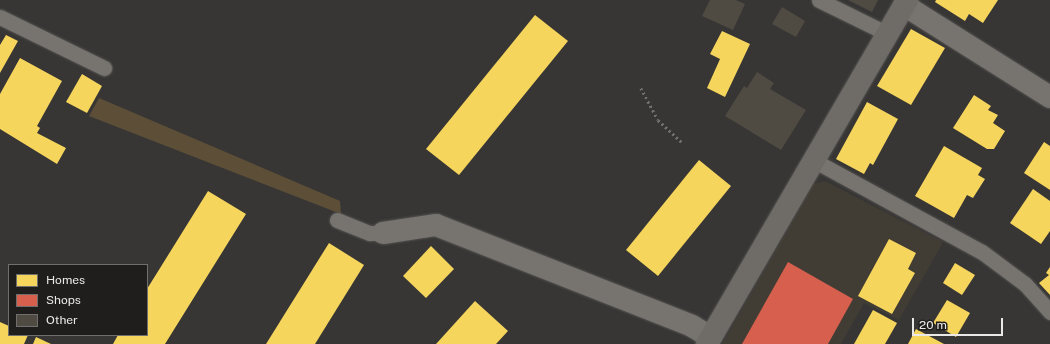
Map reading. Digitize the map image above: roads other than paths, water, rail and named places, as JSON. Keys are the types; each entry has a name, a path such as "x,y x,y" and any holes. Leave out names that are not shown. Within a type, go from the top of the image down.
{"street":[{"path":"383,233 436,225 692,326 709,341 886,33 906,3 1050,97"}],"lane":[{"path":"819,0 886,33"},
{"path":"0,17 104,68"},
{"path":"813,160 982,252 1025,284 1050,312"},
{"path":"337,220 370,233 383,233"}]}
